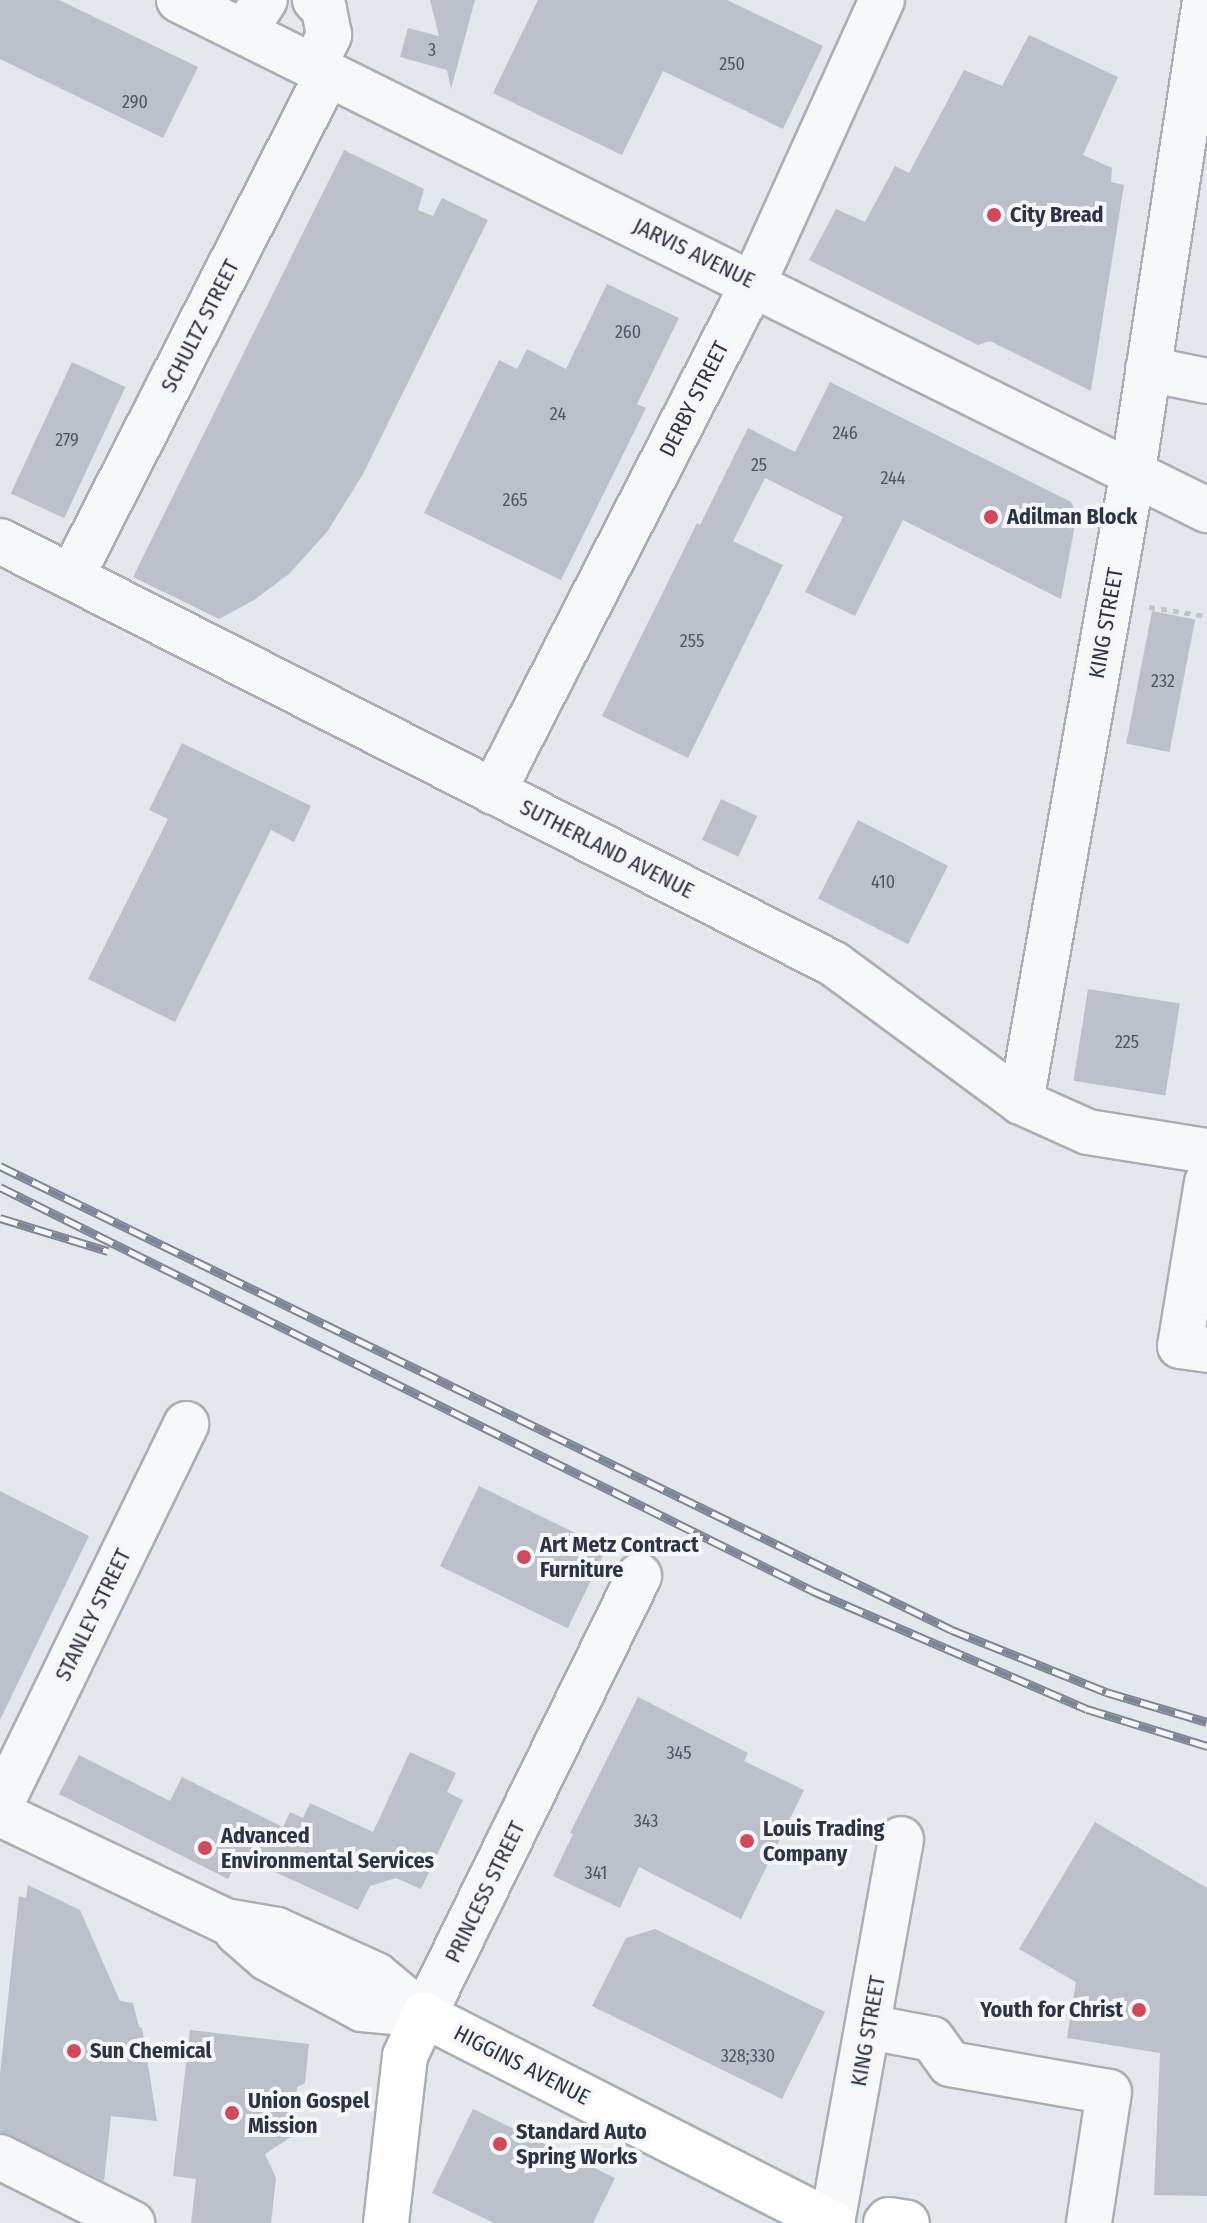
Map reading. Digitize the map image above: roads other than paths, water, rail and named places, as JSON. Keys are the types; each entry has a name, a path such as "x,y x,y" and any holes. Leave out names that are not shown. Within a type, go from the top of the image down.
{"main road":[{"name":"HIGGINS AVENUE","path":"424,2015 832,2223"},
{"name":"PRINCESS STREET","path":"386,2223 405,2056 424,2015"},
{"path":"886,2223 889,2220 907,2223"}],"street":[{"name":"JARVIS AVENUE","path":"179,0 254,16 320,72 754,282 1207,510"},
{"name":"SCHULTZ STREET","path":"72,576 320,72 329,35 324,9 315,0"},
{"name":"DERBY STREET","path":"493,792 754,282 882,0"},
{"name":"KING STREET","path":"1021,1102 1200,76 1205,0"},
{"path":"1148,369 1207,381"},
{"name":"SUTHERLAND AVENUE","path":"0,541 834,964 1021,1102 1088,1132 1207,1151"},
{"path":"1207,1182 1180,1346 1207,1350"},
{"name":"STANLEY STREET","path":"0,1806 186,1424"},
{"name":"PRINCESS STREET","path":"424,2015 639,1576"},
{"name":"HIGGINS AVENUE","path":"0,1814 225,1921 267,1958 362,2009 424,2015"},
{"name":"KING STREET","path":"832,2223 901,1839"},
{"path":"869,2027 932,2039 950,2064 1109,2092 1089,2223"},
{"path":"0,2157 132,2223"}],"railway":[{"path":"0,1166 952,1630 1106,1692 1207,1722"},
{"path":"0,1187 813,1591 1087,1709 1207,1746"},
{"path":"0,1218 108,1251"}],"place":[{"name":"City Bread","path":"994,215"},
{"name":"Adilman Block","path":"991,517"},
{"name":"Art Metz Contract Furniture","path":"524,1557"},
{"name":"Louis Trading Company","path":"747,1841"},
{"name":"Advanced Environmental Services","path":"205,1848"},
{"name":"Youth for Christ","path":"1139,2010"},
{"name":"Sun Chemical","path":"74,2051"},
{"name":"Union Gospel Mission","path":"232,2113"},
{"name":"Standard Auto Spring Works","path":"500,2144"}]}
